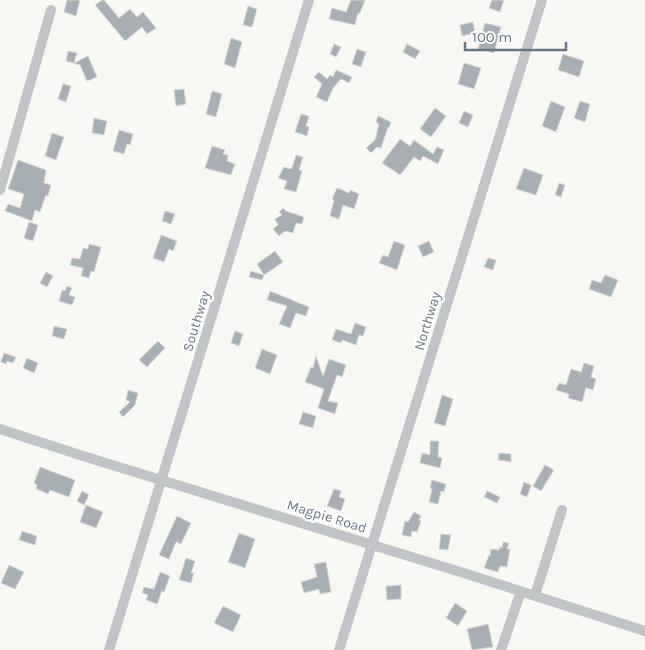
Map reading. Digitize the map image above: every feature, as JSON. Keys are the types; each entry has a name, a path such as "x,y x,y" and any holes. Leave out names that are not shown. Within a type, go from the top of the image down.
{"street":[{"name":"Southway","path":"110,650 309,0"},
{"name":"Northway","path":"340,650 542,0"},
{"path":"0,190 51,10"},
{"name":"Magpie Road","path":"0,429 645,631"},
{"path":"535,595 562,510"},
{"path":"501,650 521,591"}],"building":[{"path":"67,0 80,0 76,16 64,12"},
{"path":"102,0 119,18 130,9 137,17 143,12 156,28 147,34 142,27 125,41 95,5"},
{"path":"351,0 365,0 360,13 358,13 355,25 329,19 332,8 346,12"},
{"path":"492,0 504,0 500,12 489,8"},
{"path":"248,6 257,9 252,27 243,25"},
{"path":"473,22 475,33 462,36 460,25"},
{"path":"485,23 501,27 494,53 478,49"},
{"path":"231,38 242,42 235,68 224,64"},
{"path":"334,44 341,47 336,57 330,54"},
{"path":"407,44 420,51 415,59 403,52"},
{"path":"357,49 366,52 361,67 352,64"},
{"path":"68,51 77,53 74,63 88,56 97,77 87,81 80,65 66,61"},
{"path":"563,54 584,61 579,77 558,70"},
{"path":"464,63 481,68 474,89 458,84"},
{"path":"336,70 352,77 349,83 341,79 333,88 327,102 316,97 322,84 314,77 319,72 327,79 330,75 333,77"},
{"path":"63,84 71,86 66,102 58,99"},
{"path":"184,89 186,104 176,106 174,90"},
{"path":"212,91 222,94 216,117 206,114"},
{"path":"551,101 565,107 556,132 542,126"},
{"path":"580,101 590,104 585,122 574,118"},
{"path":"435,108 446,116 431,137 420,129"},
{"path":"464,111 473,115 468,127 459,123"},
{"path":"301,114 309,116 306,126 309,127 307,136 295,132"},
{"path":"378,116 391,122 381,148 377,147 371,153 366,148 375,140 379,124 376,122"},
{"path":"94,118 107,121 104,135 92,133"},
{"path":"119,130 133,134 130,145 127,144 124,154 113,151"},
{"path":"52,133 64,137 56,160 45,156"},
{"path":"400,139 410,146 414,140 433,154 437,147 444,150 438,164 423,156 420,161 414,157 400,175 382,163"},
{"path":"212,146 225,150 223,154 228,155 227,161 235,164 231,175 205,168"},
{"path":"296,155 303,157 299,170 302,171 296,192 284,189 287,181 278,178 284,167 292,168"},
{"path":"18,160 46,170 44,183 51,185 40,212 35,210 32,221 5,211 8,204 20,208 24,194 8,189"},
{"path":"524,168 543,175 536,195 516,189"},
{"path":"559,183 565,185 561,197 555,195"},
{"path":"337,188 349,193 350,190 359,194 354,209 343,205 339,219 330,216 334,200 332,199"},
{"path":"283,208 286,211 304,217 302,224 296,223 293,233 285,231 279,236 273,229 278,225 275,219 282,215 279,212"},
{"path":"165,211 175,214 171,224 162,221"},
{"path":"29,222 38,225 33,241 24,238"},
{"path":"161,235 177,241 173,251 169,249 164,262 153,258"},
{"path":"394,241 405,245 397,270 379,263 383,255 388,257"},
{"path":"429,241 434,252 423,257 418,246"},
{"path":"89,244 101,247 94,272 91,271 89,278 81,276 83,268 70,265 72,258 80,259 83,248 88,249"},
{"path":"275,251 283,262 264,275 257,264"},
{"path":"488,258 496,260 493,270 484,267"},
{"path":"251,271 264,275 262,280 249,277"},
{"path":"46,272 53,276 47,287 40,283"},
{"path":"605,275 618,280 611,297 589,289 592,280 601,283"},
{"path":"67,286 72,288 69,295 75,297 72,305 59,301 62,290 65,291"},
{"path":"270,291 309,307 306,316 296,313 290,328 279,324 287,306 267,300"},
{"path":"355,323 366,327 363,336 359,335 356,345 342,340 341,343 332,340 336,329 351,334"},
{"path":"54,326 67,329 64,339 52,336"},
{"path":"235,331 243,334 239,346 231,343"},
{"path":"158,341 165,348 147,367 139,360"},
{"path":"262,349 277,355 270,374 255,368"},
{"path":"4,353 16,357 13,363 7,361 6,364 1,362"},
{"path":"316,356 323,376 329,359 346,365 342,377 337,375 328,401 338,403 335,414 318,408 324,389 305,382 311,367 313,368"},
{"path":"27,358 38,363 34,373 23,368"},
{"path":"584,363 594,366 591,377 596,379 593,390 586,388 582,402 568,398 569,394 556,390 559,383 566,385 571,369 581,372"},
{"path":"128,390 138,393 135,405 123,417 119,412 130,402 126,400"},
{"path":"442,395 453,399 445,426 434,423"},
{"path":"303,412 316,416 313,428 299,424"},
{"path":"430,441 439,441 438,457 442,458 440,468 420,463 422,453 430,455"},
{"path":"499,453 511,454 511,462 498,460"},
{"path":"545,465 554,470 541,491 533,486"},
{"path":"40,467 75,480 69,497 50,490 48,494 36,489 37,485 34,483"},
{"path":"432,480 446,484 444,492 441,491 438,504 429,502"},
{"path":"524,482 531,485 527,497 520,494"},
{"path":"334,489 341,491 339,497 345,499 341,511 327,506"},
{"path":"82,491 89,495 84,505 77,501"},
{"path":"487,491 500,497 497,503 484,497"},
{"path":"86,505 103,512 96,528 80,522"},
{"path":"307,509 322,513 321,518 306,514"},
{"path":"414,512 421,516 417,532 412,531 411,537 402,535 405,521 408,522"},
{"path":"177,516 191,523 181,544 176,542 169,559 159,555"},
{"path":"22,531 37,536 35,545 19,540"},
{"path":"239,533 255,539 245,568 228,562"},
{"path":"441,534 451,535 448,550 439,549"},
{"path":"503,542 509,543 507,549 510,549 507,567 500,566 498,572 484,568 491,549 499,550 500,547 502,548"},
{"path":"186,558 195,561 191,573 194,573 191,583 179,580"},
{"path":"326,562 331,592 320,594 319,589 304,593 301,582 317,577 314,564"},
{"path":"9,565 24,572 15,589 1,583"},
{"path":"160,572 170,576 157,604 146,600 148,595 142,593 144,587 154,589"},
{"path":"401,585 401,599 387,600 386,586"},
{"path":"455,603 467,611 458,626 446,618"},
{"path":"223,606 241,615 233,632 214,623"},
{"path":"488,624 493,647 472,650 467,629"}]}
